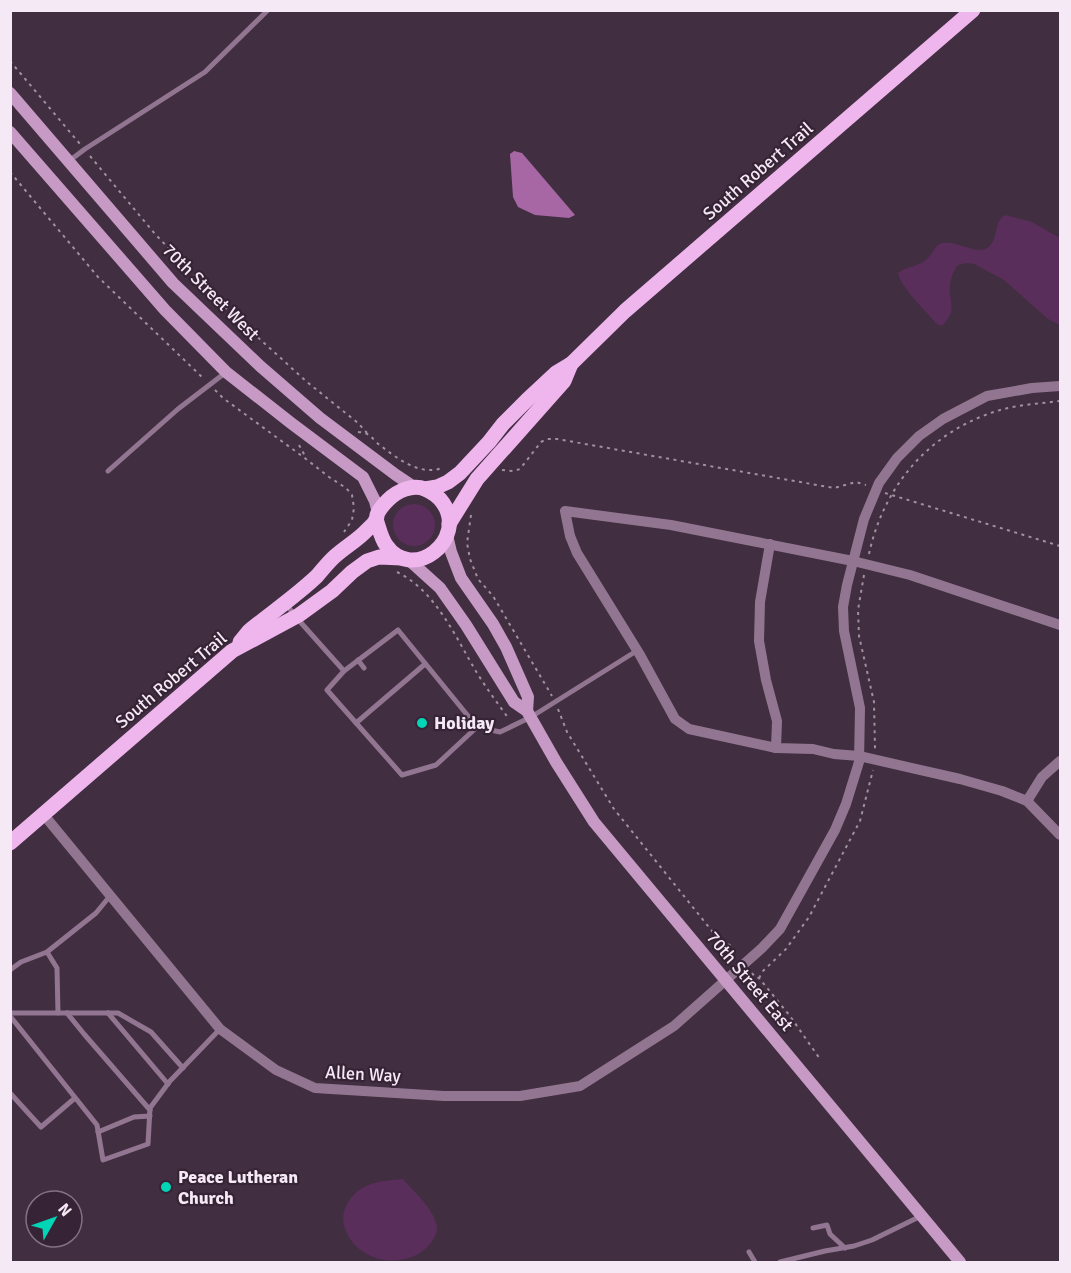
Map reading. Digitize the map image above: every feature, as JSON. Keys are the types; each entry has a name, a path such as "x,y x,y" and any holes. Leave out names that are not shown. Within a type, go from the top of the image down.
{"main road":[{"name":"South Robert Trail","path":"420,488 437,487 460,473 503,424 556,373 572,364 625,311 973,10"},
{"name":"70th Street West","path":"10,93 173,283 244,351 320,418 396,476 420,488"},
{"path":"10,132 165,310 226,372 363,477 375,501 377,516 385,544 392,552 405,559 423,559 433,554 440,546 448,529 446,508 441,501 420,488 402,490 395,494 377,516 359,538 337,554 316,577 249,631 232,651"},
{"name":"South Robert Trail","path":"448,529 477,479 564,381 572,364"},
{"name":"70th Street East","path":"448,529 454,564 460,578 493,624 506,647 528,697 529,714"},
{"name":"South Robert Trail","path":"10,843 232,651 295,616 332,591 367,561 379,557 405,559"},
{"name":"70th Street East","path":"405,559 431,578 460,615 514,702 529,714 594,822 960,1263"}],"street":[{"name":"Allen Way","path":"44,815 220,1029 276,1070 315,1088 444,1096 520,1096 580,1086 674,1026 762,948 780,929 835,830 859,762 860,708 850,663 843,607 864,519 879,483 897,458 919,436 943,419 987,396 1032,388 1060,386"},
{"path":"1060,625 910,575 853,561 670,525 565,512 570,536 578,553 638,650 675,719 689,729 776,748 813,749 859,756 981,785 1027,801 1060,835"},
{"path":"770,544 760,602 759,641 777,721 776,748"},
{"path":"1027,801 1042,777 1060,761"}],"lane":[{"path":"69,161 205,72 268,10"},
{"path":"108,471 178,409 226,372"},
{"path":"285,602 344,671"},
{"path":"477,727 436,765 402,775 327,690 344,671 398,630 477,727 500,732 529,714 555,702 638,650"},
{"path":"358,660 364,668"},
{"path":"356,723 425,664"},
{"path":"381,689 387,696"},
{"path":"10,970 21,962 47,952 96,913 111,896"},
{"path":"47,952 57,968 57,1013"},
{"path":"67,1013 150,1113"},
{"path":"108,1013 168,1084"},
{"path":"10,1015 118,1013 151,1032 183,1068"},
{"path":"10,1015 97,1125 103,1160 148,1144 150,1108 168,1084 220,1029"},
{"path":"10,1093 41,1127 75,1098"},
{"path":"98,1132 150,1113"},
{"path":"780,1263 873,1240 921,1216"},
{"path":"813,1228 827,1225 830,1234 844,1248"},
{"path":"749,1252 755,1263"}],"path":[{"path":"10,61 155,234 229,311 367,433"},
{"path":"10,172 98,277 223,398 346,488 352,495 354,508 352,520 343,533"},
{"path":"759,978 763,971 786,949 809,917 860,821 873,772 876,737 874,702 859,636 858,610 870,548 884,509 900,481 918,458 939,440 966,423 1016,406 1060,401"},
{"path":"499,469 513,471 520,469 541,442 557,439 834,488 856,482 1060,546"},
{"path":"395,456 408,464 428,470 438,470 449,465"},
{"path":"471,513 466,543 478,579 493,596 555,702 567,732 614,808 716,936 731,946 755,977 759,978 790,1016 820,1059"},
{"path":"454,564 470,559"},
{"path":"389,570 406,577 431,600 513,726"},
{"path":"420,588 431,578"}],"shaded area":[{"path":"514,151 522,153 575,215 569,218 535,215 518,207 513,197 510,154"},
{"path":"1005,215 1032,222 1060,238 1060,325 1048,319 1004,280 974,264 967,263 958,265 954,271 950,284 952,306 950,315 942,326 937,324 909,292 898,273 924,262 938,245 943,243 985,249 993,242 999,222"},
{"path":"414,504 422,505 429,510 434,517 434,533 429,540 422,545 414,546 406,545 399,540 394,533 393,525 394,517 399,510 406,505"},
{"path":"403,1179 431,1211 437,1226 436,1234 421,1253 409,1258 385,1260 372,1257 352,1242 344,1226 343,1214 349,1200 361,1189 385,1181"}],"place":[{"name":"Holiday","path":"422,723"},
{"name":"Peace Lutheran Church","path":"166,1187"}]}
